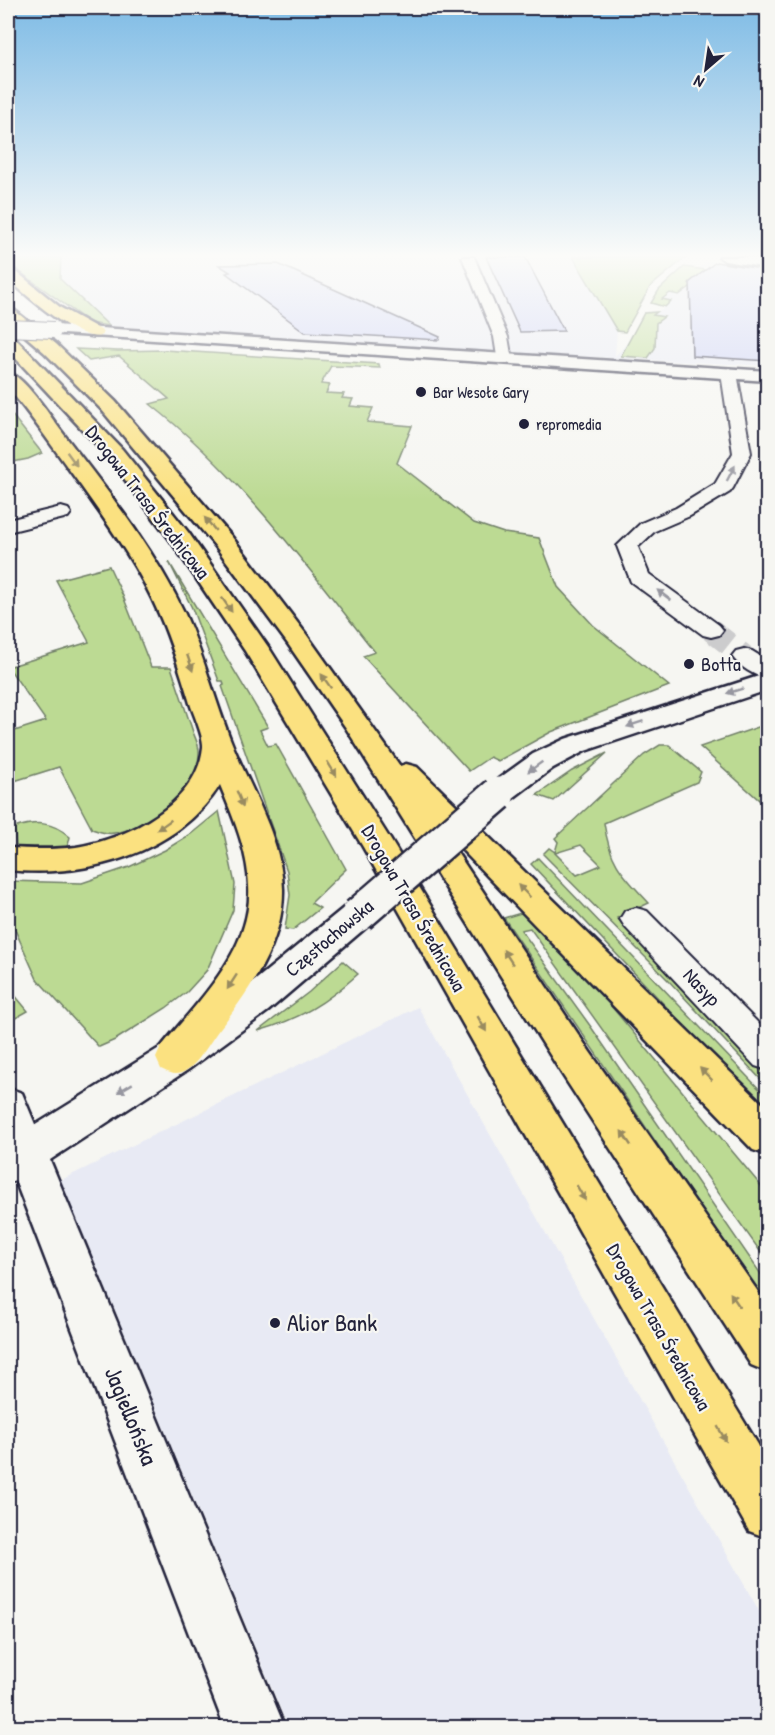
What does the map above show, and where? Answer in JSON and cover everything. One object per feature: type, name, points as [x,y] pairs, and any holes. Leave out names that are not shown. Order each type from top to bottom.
[{"type":"main road","name":"Drogowa Trasa Średnicowa","points":[[23,338],[180,537],[258,651],[379,847],[768,1512]]},
{"type":"main road","name":"Drogowa Trasa Średnicowa","points":[[38,338],[108,405],[152,454],[230,550],[297,639],[360,728],[570,1053],[768,1348]]},
{"type":"main road","points":[[8,377],[38,411],[106,505],[140,555],[163,595],[182,639],[218,745],[247,815],[264,870],[267,902],[248,959],[226,992],[175,1058]]},
{"type":"main road","points":[[360,728],[768,1137]]},
{"type":"main road","points":[[8,859],[31,862],[67,860],[119,848],[144,837],[166,824],[191,803],[210,777],[218,745]]},
{"type":"street","points":[[170,338],[768,376]]},
{"type":"street","points":[[474,358],[488,338]]},
{"type":"street","points":[[501,338],[504,360]]},
{"type":"street","points":[[711,630],[639,577],[627,546],[648,527],[683,512],[723,488],[742,453],[729,373]]},
{"type":"street","points":[[8,526],[62,513]]},
{"type":"street","points":[[744,656],[768,672]]},
{"type":"street","name":"Częstochowska","points":[[17,1158],[175,1058],[255,1001],[498,794],[543,761],[575,745],[768,681]]},
{"type":"street","name":"Nasyp","points":[[636,919],[768,1056]]},
{"type":"street","name":"Jagiellońska","points":[[8,1106],[17,1158],[255,1728]]},
{"type":"shaded area","points":[[292,338],[616,338],[615,356],[632,338],[767,338],[767,366]]},
{"type":"shaded area","points":[[418,1007],[767,1625],[767,1727],[288,1727],[61,1180]]},
{"type":"green space","points":[[631,338],[655,338],[655,348],[648,358],[621,356]]},
{"type":"green space","points":[[76,349],[164,350],[379,364],[380,368],[331,366],[321,384],[330,385],[326,393],[344,394],[342,398],[353,399],[350,406],[373,408],[367,422],[412,426],[397,463],[474,523],[504,533],[539,538],[558,587],[593,625],[669,686],[551,732],[498,761],[490,757],[469,771],[363,656],[375,652],[270,521],[213,460],[150,404],[169,399],[119,356],[89,361]]},
{"type":"green space","points":[[8,410],[42,453],[28,459],[8,463]]},
{"type":"green space","points":[[169,562],[268,727],[260,730],[268,746],[276,744],[346,869],[311,903],[320,908],[293,930],[285,929],[290,895],[287,871],[222,686],[223,681],[219,681],[192,608]]},
{"type":"green space","points":[[109,566],[151,667],[171,667],[199,751],[197,766],[191,780],[170,805],[142,824],[128,830],[108,834],[92,829],[59,767],[8,783],[8,733],[46,721],[8,667],[89,642],[56,580]]},
{"type":"green space","points":[[768,724],[767,807],[700,747]]},
{"type":"green space","points":[[660,745],[669,745],[701,772],[697,782],[604,823],[614,859],[631,884],[649,903],[617,918],[767,1076],[767,1086],[668,980],[543,854],[549,848],[555,852],[558,842],[555,838],[644,755]],"holes":[[[581,845],[601,865],[577,875],[555,853]]]},
{"type":"green space","points":[[607,753],[554,801],[537,795],[572,771]]},
{"type":"green space","points":[[219,811],[235,884],[233,910],[207,970],[187,992],[166,1008],[115,1040],[99,1047],[37,979],[8,914],[8,881],[82,883],[129,867],[165,850],[191,834]]},
{"type":"green space","points":[[8,816],[14,828],[43,824],[57,828],[70,837],[68,845],[63,850],[30,850],[16,847],[15,833]]},
{"type":"green space","points":[[538,858],[767,1097],[767,1113],[531,864]]},
{"type":"green space","points":[[531,910],[767,1193],[767,1261],[530,928],[521,930],[591,1027],[767,1283],[767,1306],[504,918]]},
{"type":"green space","points":[[343,961],[358,974],[312,1009],[258,1031],[309,992]]},
{"type":"green space","points":[[8,987],[28,1011],[12,1020],[8,1013]]},
{"type":"building","points":[[405,338],[440,338],[439,340]]},
{"type":"building","points":[[692,338],[768,338],[768,361],[692,356]]},
{"type":"tunnel","points":[[711,630],[744,656]]},
{"type":"place","name":"Bar Wesołe Gary","points":[[421,392]]},
{"type":"place","name":"repromedia","points":[[524,424]]},
{"type":"place","name":"Botta","points":[[689,664]]},
{"type":"place","name":"Alior Bank","points":[[275,1323]]}]
